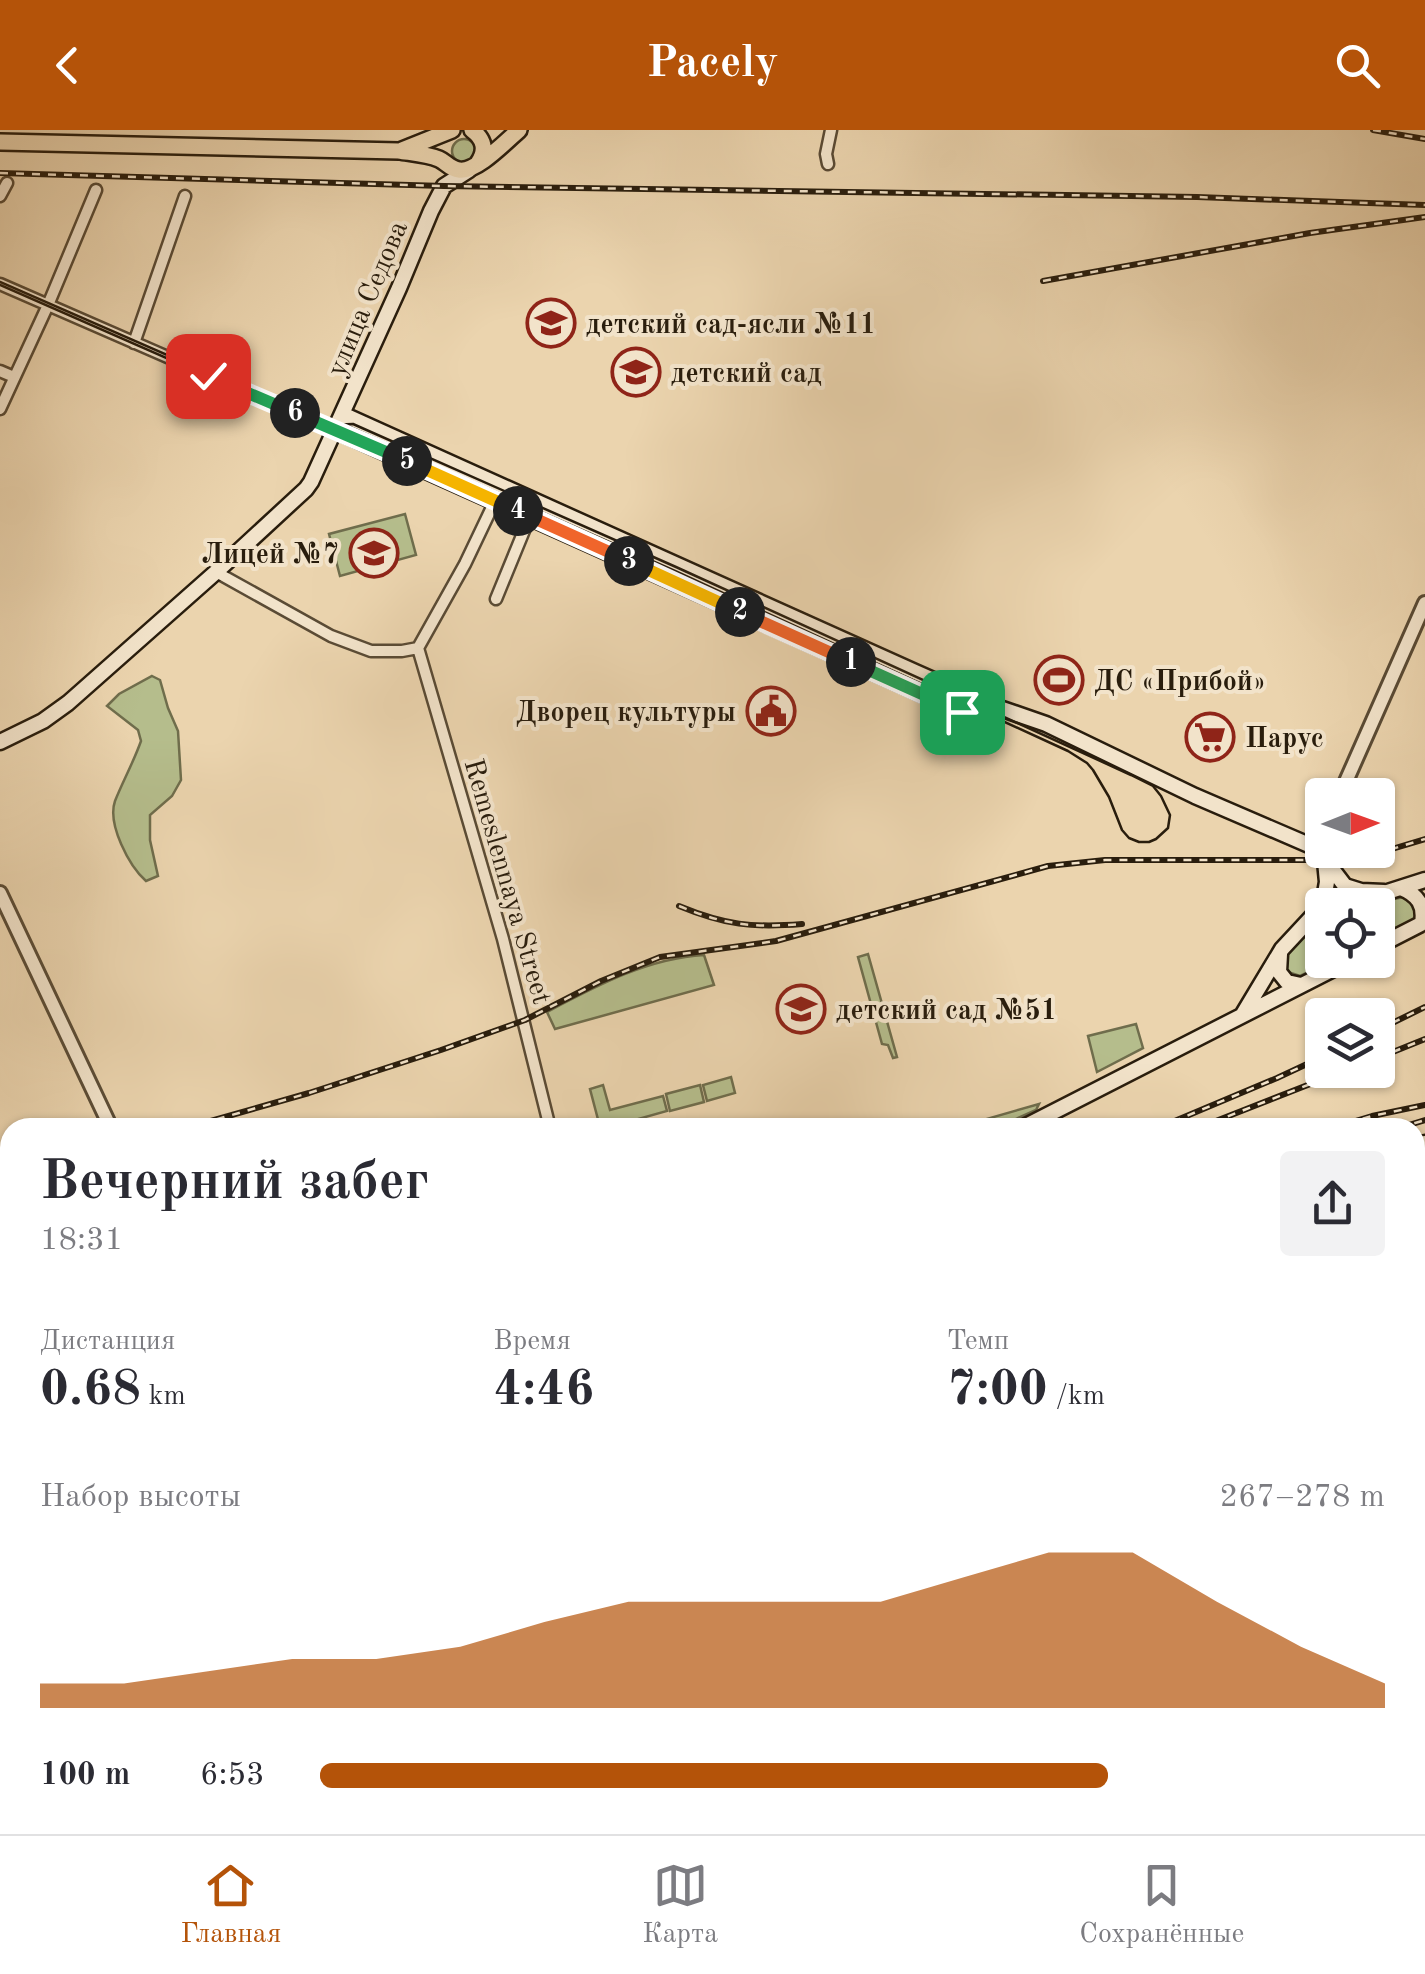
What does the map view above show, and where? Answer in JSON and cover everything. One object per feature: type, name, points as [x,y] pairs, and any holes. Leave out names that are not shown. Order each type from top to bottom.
[{"type":"main road","points":[[398,152],[452,130]]},
{"type":"main road","points":[[443,160],[444,138],[452,130]]},
{"type":"main road","points":[[0,142],[398,152],[443,160],[455,170],[472,168],[480,161],[484,149],[472,130]]},
{"type":"main road","points":[[444,186],[518,130]]},
{"type":"main road","name":"улица Седова","points":[[0,742],[68,703],[306,489],[444,186],[443,160]]},
{"type":"main road","points":[[342,414],[915,672],[1046,724],[1195,796],[1305,841]]},
{"type":"main road","points":[[335,430],[962,712],[1010,710]]},
{"type":"main road","points":[[1334,868],[1345,886],[1351,888]]},
{"type":"main road","points":[[1395,889],[1425,880]]},
{"type":"main road","points":[[1395,937],[1423,923],[1422,903],[1401,888]]},
{"type":"main road","points":[[1243,1014],[1282,949],[1305,925]]},
{"type":"main road","points":[[1300,930],[1305,927]]},
{"type":"main road","points":[[1282,949],[1279,972],[1287,982],[1301,985]]},
{"type":"main road","points":[[1041,1118],[1315,978]]},
{"type":"street","points":[[828,164],[831,130]]},
{"type":"street","points":[[0,196],[7,183]]},
{"type":"street","points":[[0,409],[96,190]]},
{"type":"street","points":[[134,343],[185,196]]},
{"type":"street","points":[[0,284],[335,430]]},
{"type":"street","points":[[0,371],[14,377]]},
{"type":"street","points":[[216,572],[331,636],[370,651],[418,648],[496,501]]},
{"type":"street","points":[[496,599],[530,516]]},
{"type":"street","points":[[1348,778],[1425,603]]},
{"type":"street","name":"Remeslennaya Street","points":[[418,648],[503,938],[548,1118]]},
{"type":"street","points":[[0,893],[106,1118]]},
{"type":"green space","points":[[464,139],[476,151],[464,163],[452,151]]},
{"type":"green space","points":[[405,514],[416,555],[340,576],[329,534]]},
{"type":"green space","points":[[152,676],[160,680],[178,731],[181,780],[172,796],[150,815],[150,840],[158,876],[146,881],[121,844],[113,810],[141,741],[138,730],[107,706],[119,694]]},
{"type":"green space","points":[[1404,897],[1417,906],[1416,921],[1395,931],[1395,899]]},
{"type":"green space","points":[[1303,938],[1305,974],[1300,976],[1285,971],[1285,963],[1291,949]]},
{"type":"green space","points":[[868,954],[897,1057],[893,1058],[888,1045],[882,1044],[858,957]]},
{"type":"green space","points":[[704,955],[714,985],[555,1029],[547,1012],[643,967]]},
{"type":"green space","points":[[1136,1024],[1143,1048],[1097,1072],[1088,1036]]},
{"type":"green space","points":[[731,1077],[735,1093],[707,1101],[703,1085]]},
{"type":"green space","points":[[603,1085],[610,1110],[663,1096],[667,1111],[642,1118],[598,1118],[590,1089]]},
{"type":"green space","points":[[700,1085],[704,1102],[670,1111],[666,1094]]},
{"type":"green space","points":[[1039,1104],[1036,1110],[1018,1118],[990,1118]]},
{"type":"tram line","points":[[0,282],[327,425],[353,424],[1131,775],[1153,786],[1161,796],[1170,815],[1168,828],[1149,842],[1129,838],[1093,770],[1068,751],[351,428],[326,428],[0,285]]},
{"type":"railway","points":[[1373,130],[1425,139]]},
{"type":"railway","points":[[0,173],[444,186],[1197,197],[1425,205]]},
{"type":"railway","points":[[1043,281],[1310,233],[1425,217]]},
{"type":"railway","points":[[221,1118],[309,1093],[525,1020],[601,981],[660,957],[776,941],[1048,866],[1105,860],[1325,860],[1382,852],[1425,839]]},
{"type":"railway","points":[[679,906],[739,924],[802,924]]},
{"type":"railway","points":[[1395,1022],[1425,1007]]},
{"type":"railway","points":[[1395,1051],[1425,1039]]},
{"type":"railway","points":[[1182,1118],[1305,1065]]},
{"type":"railway","points":[[1224,1118],[1305,1086]]},
{"type":"railway","points":[[1365,1118],[1425,1105]]},
{"type":"place","name":"детский сад-ясли №11","points":[[551,323]]},
{"type":"place","name":"детский сад","points":[[636,372]]},
{"type":"place","name":"Лицей №7","points":[[374,553]]},
{"type":"place","name":"ДC «Прибой»","points":[[1059,680]]},
{"type":"place","name":"Дворец культуры","points":[[771,711]]},
{"type":"place","name":"Парус","points":[[1210,737]]},
{"type":"place","name":"детский сад №51","points":[[801,1009]]},
{"type":"route","points":[[208,376],[348,434],[962,712]]}]
